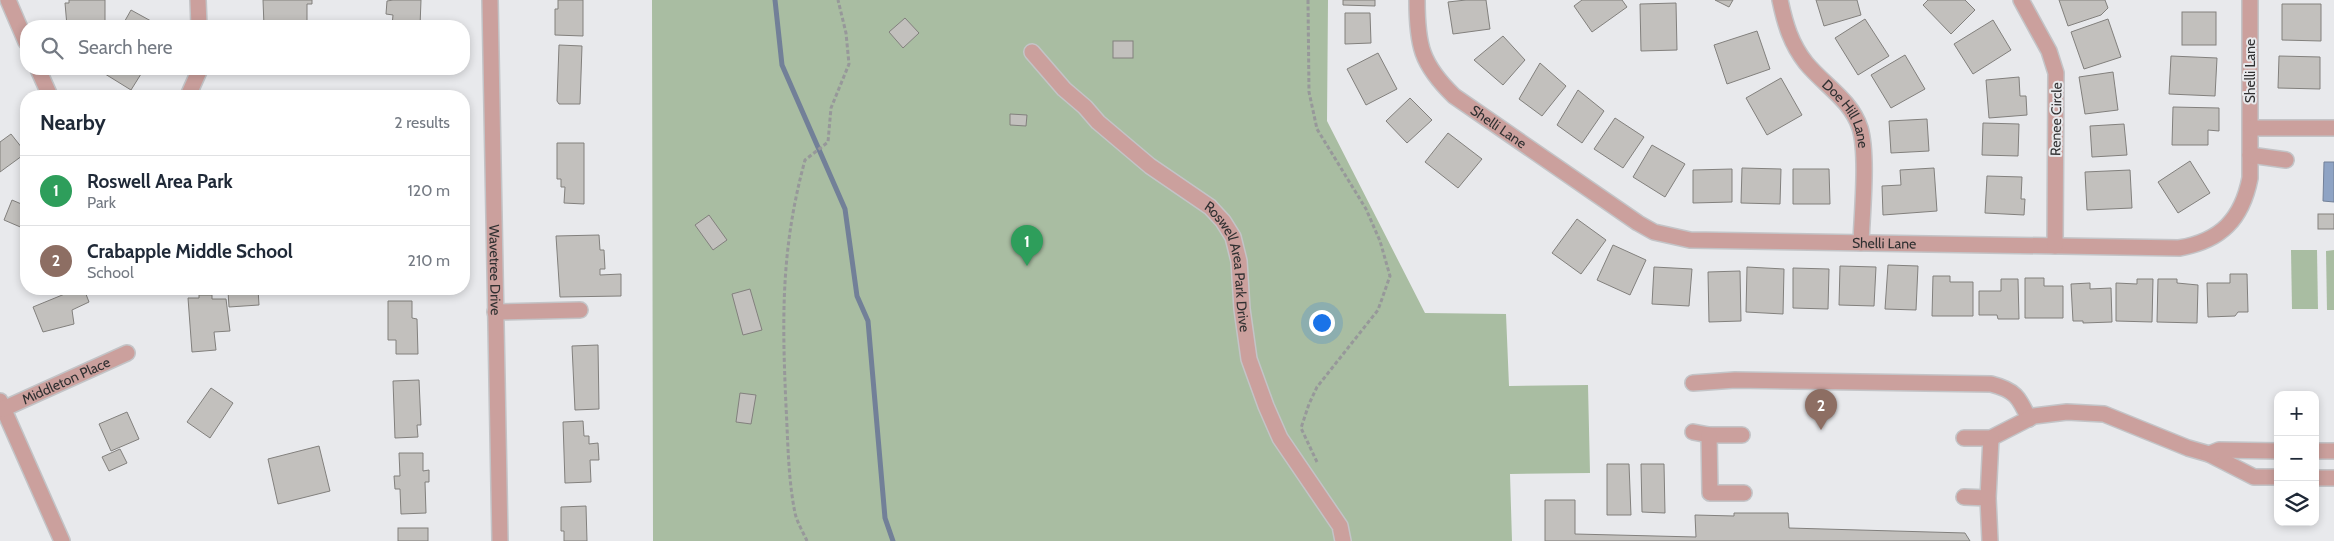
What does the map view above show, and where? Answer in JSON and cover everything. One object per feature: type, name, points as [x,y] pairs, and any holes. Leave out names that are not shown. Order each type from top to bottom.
[{"type":"street","points":[[8,0],[20,28]]},
{"type":"street","points":[[198,0],[199,20]]},
{"type":"street","name":"Wavetree Drive","points":[[490,0],[500,541]]},
{"type":"street","name":"Shelli Lane","points":[[1417,0],[1419,43],[1425,59],[1437,80],[1454,96],[1638,224],[1654,232],[1690,240],[2180,248],[2197,245],[2214,238],[2234,220],[2246,198],[2250,178],[2250,0]]},
{"type":"street","name":"Doe Hill Lane","points":[[1780,0],[1786,26],[1794,46],[1807,64],[1846,103],[1860,127],[1864,150],[1861,243]]},
{"type":"street","name":"Renee Circle","points":[[2021,0],[2049,51],[2056,73],[2055,246]]},
{"type":"street","name":"Roswell Area Park Drive","points":[[1032,52],[1064,89],[1085,107],[1098,122],[1150,166],[1210,207],[1224,221],[1233,237],[1237,253],[1249,359],[1266,406],[1280,438],[1340,526],[1343,541]]},
{"type":"street","points":[[41,75],[47,90]]},
{"type":"street","points":[[191,90],[197,75]]},
{"type":"street","points":[[2251,128],[2334,128]]},
{"type":"street","points":[[2250,155],[2286,160]]},
{"type":"street","points":[[496,312],[580,310]]},
{"type":"street","name":"Middleton Place","points":[[2,405],[127,353]]},
{"type":"street","points":[[1693,383],[1735,380],[1991,384],[2006,388],[2014,393],[2022,402],[2029,419]]},
{"type":"street","points":[[2,405],[62,541]]},
{"type":"street","points":[[1964,438],[1991,438],[2034,416],[2067,412],[2104,414],[2188,448],[2209,454],[2254,477],[2274,477]]},
{"type":"street","points":[[1693,432],[1709,435],[1742,435]]},
{"type":"street","points":[[1709,435],[1710,493],[1744,494]]},
{"type":"street","points":[[1990,541],[1988,498],[1991,438]]},
{"type":"street","points":[[2209,454],[2219,450],[2274,451]]},
{"type":"street","points":[[2319,451],[2334,451]]},
{"type":"street","points":[[2319,478],[2334,478]]},
{"type":"street","points":[[1964,497],[1988,498]]},
{"type":"path","points":[[807,541],[795,515],[789,471],[784,373],[783,298],[787,241],[805,160],[828,142],[831,108],[849,64],[846,33],[838,0]]},
{"type":"path","points":[[1300,428],[1318,387],[1378,310],[1390,276],[1380,241],[1366,209],[1317,128],[1309,92],[1308,0]]},
{"type":"green space","points":[[652,0],[1328,0],[1327,121],[1425,313],[1506,314],[1509,386],[1588,385],[1590,473],[1510,474],[1512,541],[653,541]]},
{"type":"green space","points":[[2291,250],[2317,250],[2318,309],[2292,309]]},
{"type":"green space","points":[[2334,250],[2334,310],[2327,310],[2326,251]]},
{"type":"water","points":[[2324,162],[2334,162],[2334,202],[2323,201]]},
{"type":"building","points":[[69,0],[105,0],[105,20],[66,20],[65,3],[69,3]]},
{"type":"building","points":[[263,0],[312,0],[312,4],[307,4],[307,20],[264,20]]},
{"type":"building","points":[[421,0],[420,20],[393,20],[393,15],[386,14],[387,1]]},
{"type":"building","points":[[558,0],[583,0],[583,36],[555,35],[555,9],[558,9]]},
{"type":"building","points":[[1343,0],[1375,0],[1375,6],[1343,5]]},
{"type":"building","points":[[1486,0],[1490,29],[1453,34],[1448,2]]},
{"type":"building","points":[[1582,0],[1622,0],[1627,7],[1592,32],[1574,6]]},
{"type":"building","points":[[1715,0],[1733,0],[1729,7]]},
{"type":"building","points":[[1816,0],[1857,0],[1861,15],[1824,26]]},
{"type":"building","points":[[1928,0],[1965,0],[1975,10],[1951,34],[1923,5]]},
{"type":"building","points":[[2059,0],[2105,0],[2108,8],[2101,15],[2068,26]]},
{"type":"building","points":[[1676,3],[1677,50],[1641,51],[1640,4]]},
{"type":"building","points":[[2282,4],[2321,4],[2321,41],[2282,40]]},
{"type":"building","points":[[131,10],[149,20],[125,20]]},
{"type":"building","points":[[2182,12],[2216,12],[2216,45],[2182,45]]},
{"type":"building","points":[[1345,13],[1370,13],[1371,43],[1345,44]]},
{"type":"building","points":[[905,18],[919,33],[903,48],[889,32]]},
{"type":"building","points":[[1865,19],[1889,56],[1858,75],[1835,38]]},
{"type":"building","points":[[2108,19],[2121,57],[2084,69],[2071,32]]},
{"type":"building","points":[[1993,20],[2011,50],[1973,74],[1954,44]]},
{"type":"building","points":[[1757,31],[1770,69],[1727,84],[1714,45]]},
{"type":"building","points":[[1503,36],[1525,60],[1503,85],[1474,60]]},
{"type":"building","points":[[1113,41],[1133,41],[1133,58],[1113,58]]},
{"type":"building","points":[[559,45],[582,46],[580,104],[559,104],[557,101]]},
{"type":"building","points":[[1378,53],[1397,89],[1366,105],[1347,69]]},
{"type":"building","points":[[1905,55],[1925,89],[1891,108],[1871,75]]},
{"type":"building","points":[[2171,56],[2217,58],[2215,96],[2169,94]]},
{"type":"building","points":[[2279,56],[2320,57],[2320,89],[2278,88]]},
{"type":"building","points":[[1540,63],[1566,86],[1542,116],[1519,99]]},
{"type":"building","points":[[2113,72],[2118,110],[2085,114],[2079,77]]},
{"type":"building","points":[[107,75],[140,75],[131,90]]},
{"type":"building","points":[[2019,77],[2020,96],[2026,96],[2027,115],[1989,118],[1986,80]]},
{"type":"building","points":[[1781,78],[1802,115],[1767,135],[1746,98]]},
{"type":"building","points":[[1578,90],[1604,111],[1582,143],[1557,125]]},
{"type":"building","points":[[1410,98],[1432,120],[1407,143],[1386,121]]},
{"type":"building","points":[[2173,107],[2219,108],[2219,131],[2208,130],[2208,145],[2172,145]]},
{"type":"building","points":[[1010,114],[1027,115],[1026,126],[1010,125]]},
{"type":"building","points":[[1615,118],[1644,137],[1623,168],[1594,149]]},
{"type":"building","points":[[1927,119],[1929,151],[1891,153],[1889,121]]},
{"type":"building","points":[[1983,123],[2019,124],[2018,156],[1982,155]]},
{"type":"building","points":[[2124,124],[2127,155],[2092,157],[2090,126]]},
{"type":"building","points":[[1448,133],[1482,159],[1458,188],[1425,162]]},
{"type":"building","points":[[11,134],[20,145],[20,157],[0,172],[0,142]]},
{"type":"building","points":[[557,143],[584,143],[584,204],[564,203],[565,187],[561,187],[561,179],[557,179]]},
{"type":"building","points":[[1652,145],[1685,164],[1665,197],[1633,177]]},
{"type":"building","points":[[2190,161],[2210,193],[2178,213],[2158,182]]},
{"type":"building","points":[[1742,168],[1781,169],[1780,204],[1741,203]]},
{"type":"building","points":[[1934,168],[1937,211],[1883,215],[1882,186],[1901,185],[1900,170]]},
{"type":"building","points":[[1732,169],[1732,202],[1693,203],[1693,170]]},
{"type":"building","points":[[1793,169],[1829,169],[1830,204],[1793,204]]},
{"type":"building","points":[[2130,170],[2132,208],[2087,210],[2085,172]]},
{"type":"building","points":[[1987,176],[2022,177],[2021,199],[2025,199],[2024,215],[1985,213]]},
{"type":"building","points":[[12,200],[20,203],[20,227],[4,220]]},
{"type":"building","points":[[2318,214],[2334,214],[2334,229],[2318,229]]},
{"type":"building","points":[[709,215],[727,240],[713,250],[695,225]]},
{"type":"building","points":[[1577,219],[1606,240],[1581,274],[1552,253]]},
{"type":"building","points":[[599,235],[600,250],[604,250],[605,269],[600,269],[600,275],[621,274],[621,296],[560,297],[556,236]]},
{"type":"building","points":[[1613,245],[1646,260],[1630,295],[1597,280]]},
{"type":"building","points":[[1888,265],[1918,266],[1916,310],[1885,309]]},
{"type":"building","points":[[1840,266],[1876,267],[1874,306],[1839,305]]},
{"type":"building","points":[[1654,267],[1692,269],[1689,306],[1652,304]]},
{"type":"building","points":[[1747,267],[1784,269],[1783,314],[1746,312]]},
{"type":"building","points":[[1793,268],[1829,269],[1828,309],[1793,308]]},
{"type":"building","points":[[1740,271],[1741,321],[1709,322],[1708,272]]},
{"type":"building","points":[[2230,274],[2247,274],[2248,312],[2238,312],[2235,316],[2208,317],[2207,283],[2230,283]]},
{"type":"building","points":[[1933,276],[1950,276],[1950,282],[1973,282],[1973,316],[1932,316]]},
{"type":"building","points":[[2025,278],[2044,278],[2044,286],[2063,286],[2063,318],[2025,318]]},
{"type":"building","points":[[2001,279],[2018,279],[2019,319],[1998,319],[1997,315],[1979,315],[1979,291],[2001,291]]},
{"type":"building","points":[[2137,279],[2153,279],[2152,322],[2116,321],[2116,283],[2137,284]]},
{"type":"building","points":[[2158,279],[2177,279],[2177,283],[2198,285],[2197,323],[2157,322]]},
{"type":"building","points":[[2090,283],[2090,289],[2111,288],[2112,322],[2083,323],[2083,321],[2073,321],[2071,284]]},
{"type":"building","points":[[750,289],[762,330],[743,335],[732,294]]},
{"type":"building","points":[[62,295],[86,295],[89,302],[72,310],[74,324],[43,332],[33,307]]},
{"type":"building","points":[[199,295],[212,295],[212,299],[226,299],[230,331],[214,332],[216,350],[192,352],[188,298],[199,298]]},
{"type":"building","points":[[228,295],[258,295],[259,305],[229,307]]},
{"type":"building","points":[[388,301],[412,301],[412,318],[417,319],[418,354],[396,354],[396,340],[388,340]]},
{"type":"building","points":[[598,345],[599,409],[575,410],[572,346]]},
{"type":"building","points":[[419,380],[421,425],[417,425],[418,437],[395,438],[393,381]]},
{"type":"building","points":[[211,388],[233,403],[210,438],[187,422]]},
{"type":"building","points":[[740,393],[756,395],[751,424],[736,422]]},
{"type":"building","points":[[127,412],[139,439],[111,451],[99,424]]},
{"type":"building","points":[[583,421],[584,436],[589,436],[589,444],[598,443],[599,460],[590,460],[591,482],[565,483],[563,422]]},
{"type":"building","points":[[319,446],[330,491],[278,504],[268,459]]},
{"type":"building","points":[[120,449],[127,463],[109,471],[102,457]]},
{"type":"building","points":[[399,453],[423,453],[423,471],[429,470],[429,482],[425,482],[426,513],[401,514],[400,489],[395,489],[394,476],[400,476]]},
{"type":"building","points":[[1607,464],[1629,464],[1631,515],[1607,515]]},
{"type":"building","points":[[1641,464],[1664,464],[1665,513],[1642,512]]},
{"type":"building","points":[[1545,500],[1575,500],[1575,534],[1696,537],[1695,515],[1734,516],[1734,513],[1788,513],[1789,528],[1965,533],[1970,541],[1545,541]]},
{"type":"building","points":[[586,506],[587,541],[564,541],[564,531],[561,531],[561,507]]},
{"type":"building","points":[[398,528],[428,528],[428,541],[398,541]]},
{"type":"waterway","points":[[775,0],[782,65],[845,209],[857,296],[868,321],[885,518],[893,541]]},
{"type":"place","name":"Roswell Area Park","points":[[1027,266]]},
{"type":"place","name":"Crabapple Middle School","points":[[1821,430]]}]
